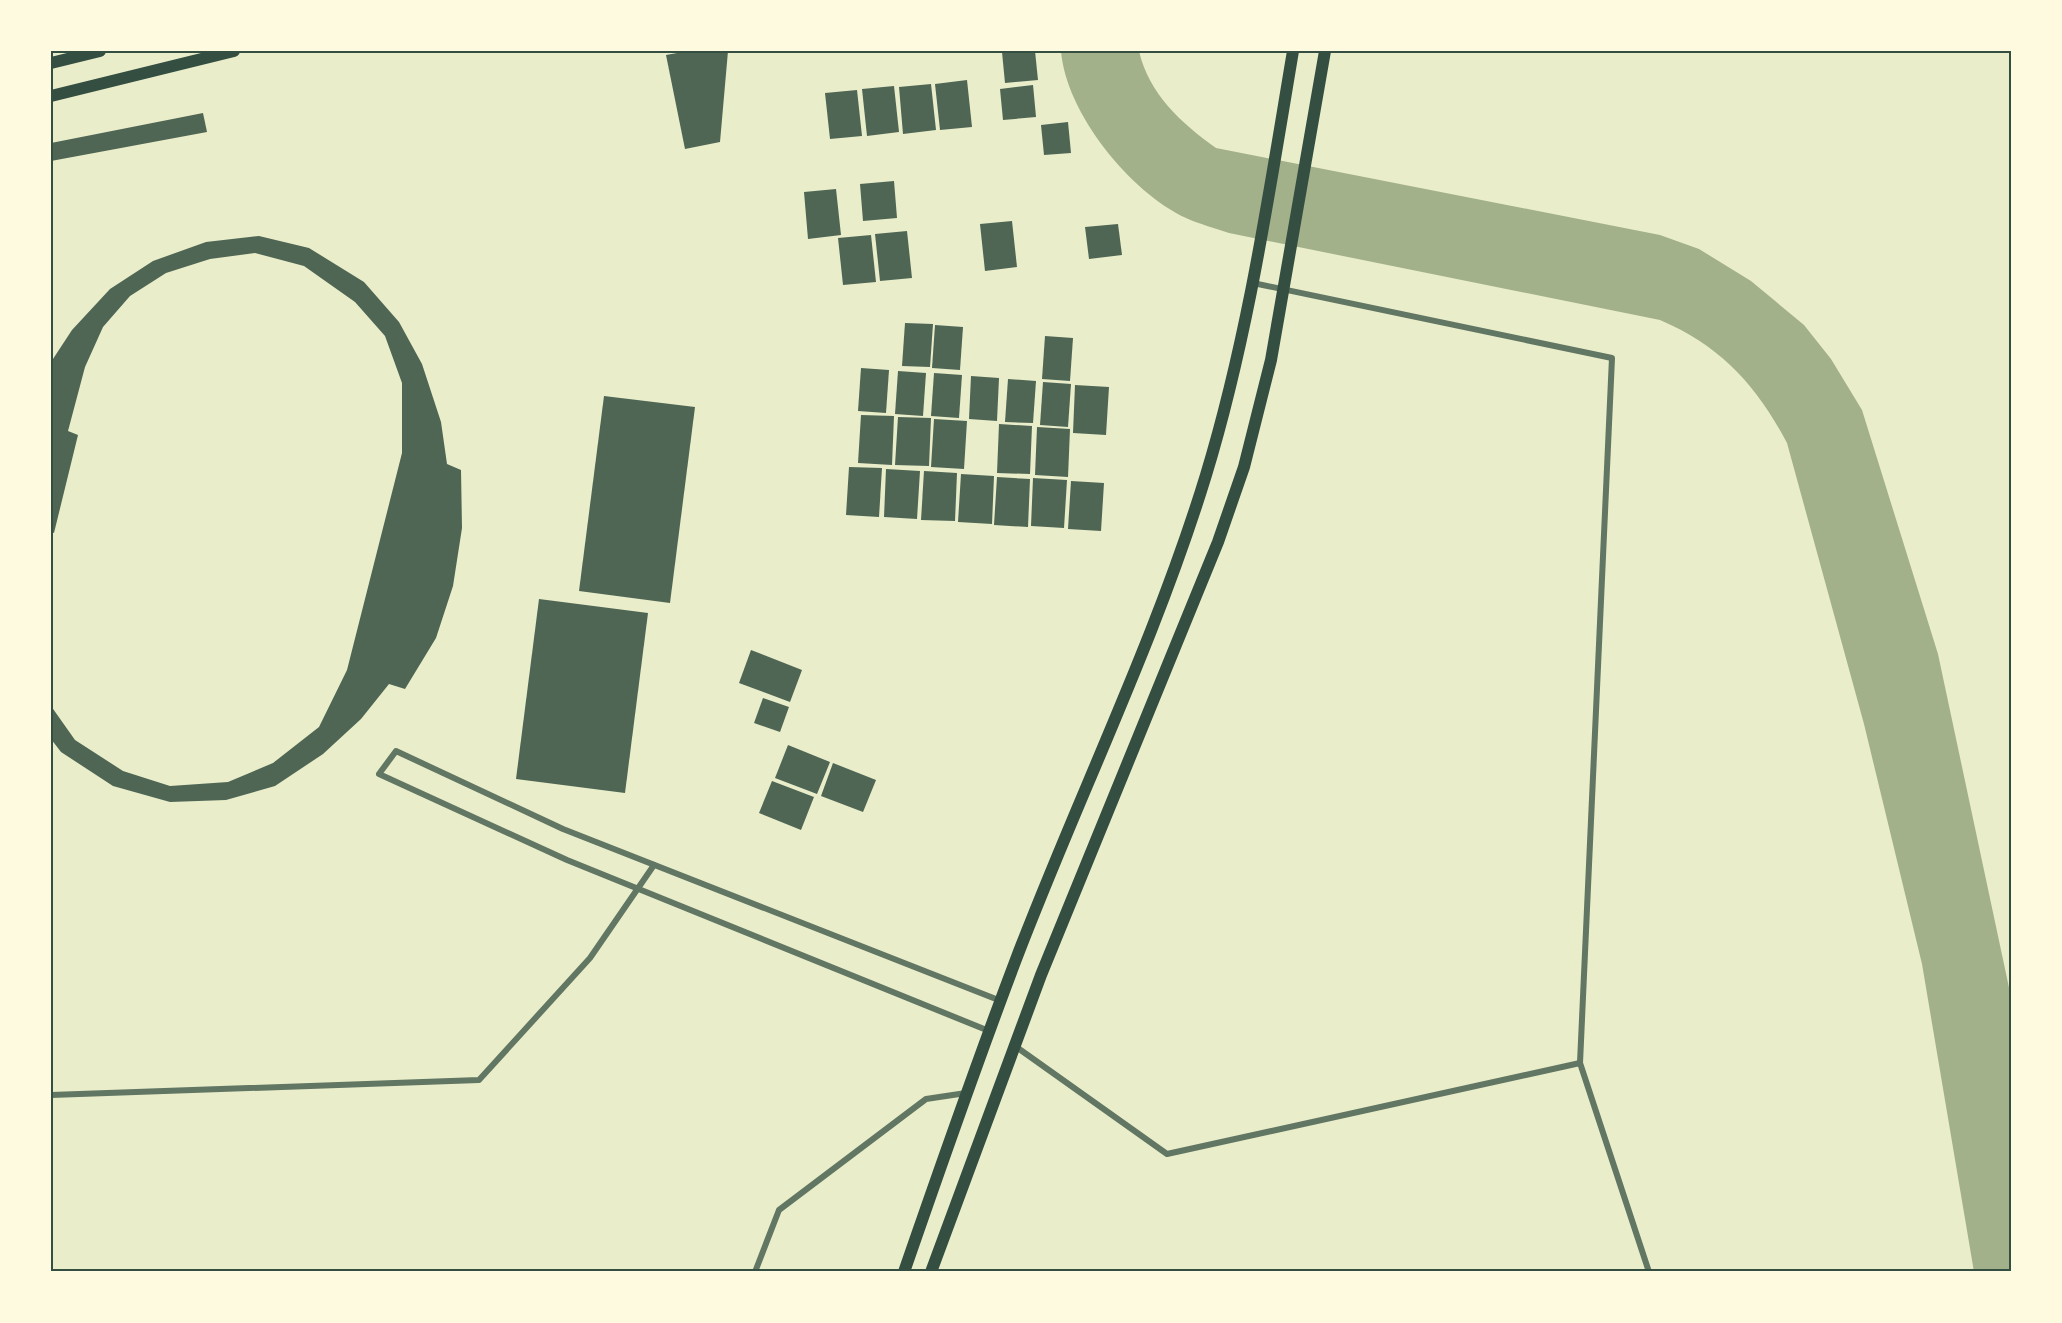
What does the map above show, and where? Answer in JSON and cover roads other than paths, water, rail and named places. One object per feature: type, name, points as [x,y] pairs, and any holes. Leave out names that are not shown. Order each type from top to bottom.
[{"type":"main road","points":[[51,63],[100,51]]},
{"type":"main road","points":[[51,96],[234,51]]},
{"type":"main road","points":[[904,1272],[989,1031],[1188,528],[1222,421],[1258,247],[1293,51]]},
{"type":"main road","points":[[931,1272],[1041,975],[1218,542],[1257,419],[1284,289],[1325,51]]},
{"type":"street","points":[[1251,283],[1612,358],[1580,1063],[1649,1272]]},
{"type":"street","points":[[989,1031],[567,860],[379,774],[396,751],[563,829],[1002,1001]]},
{"type":"street","points":[[51,1095],[479,1080],[590,958],[654,865]]},
{"type":"street","points":[[1015,1046],[1167,1154],[1580,1063]]},
{"type":"street","points":[[755,1272],[779,1210],[926,1099],[966,1093]]}]
